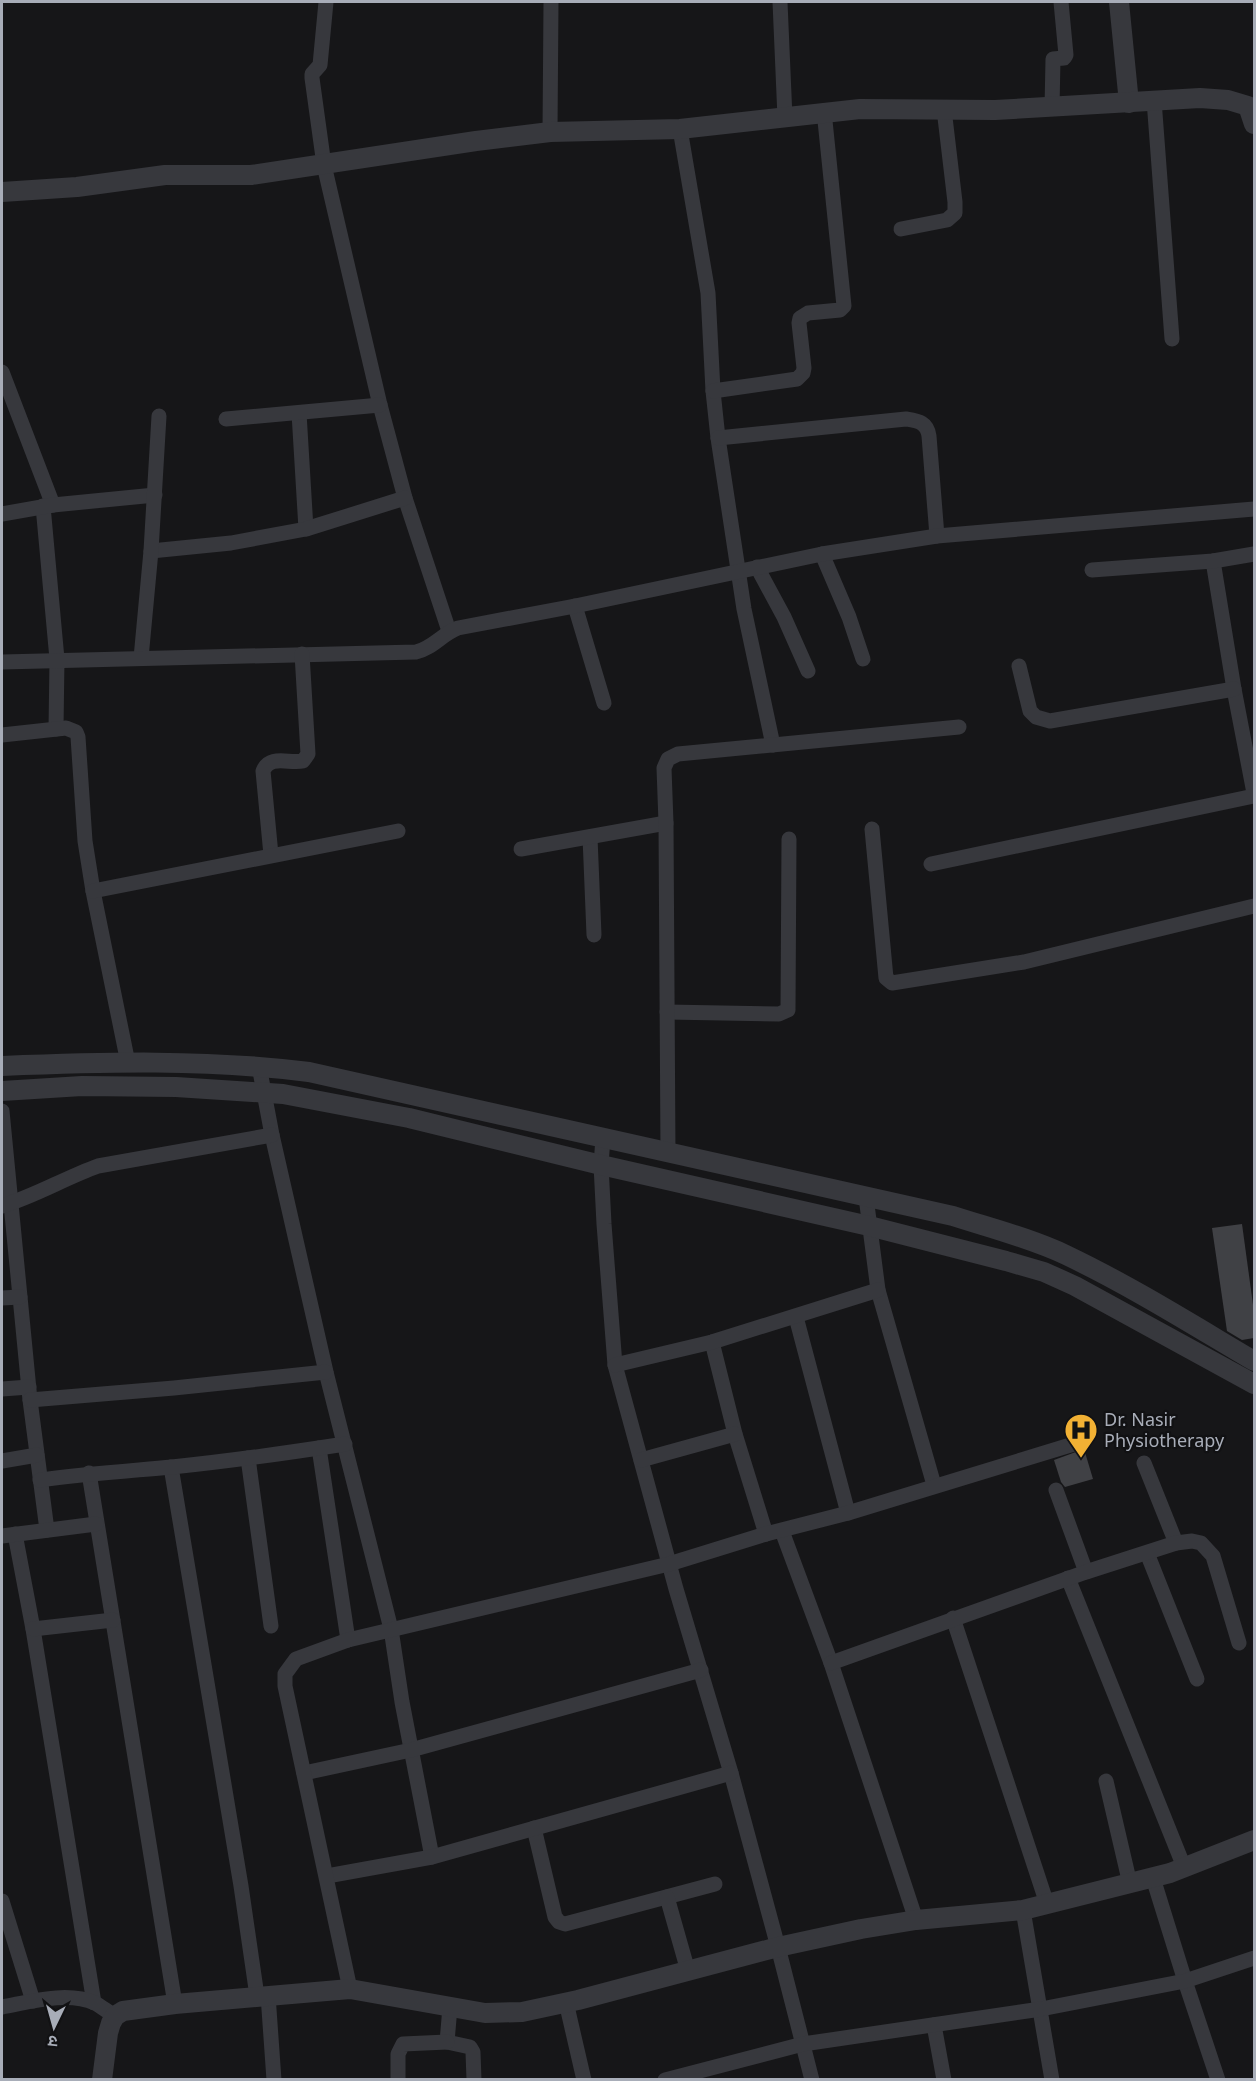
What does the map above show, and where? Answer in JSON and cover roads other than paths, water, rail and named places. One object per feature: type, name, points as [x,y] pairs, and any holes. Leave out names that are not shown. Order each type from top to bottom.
[{"type":"street","points":[[326,2],[320,65],[312,74],[324,165],[380,405],[405,498],[449,631]]},
{"type":"street","points":[[550,132],[551,2]]},
{"type":"street","points":[[780,2],[785,118]]},
{"type":"street","points":[[1052,108],[1053,60],[1064,58],[1066,55],[1061,2]]},
{"type":"street","points":[[1119,2],[1129,103]]},
{"type":"street","points":[[2,192],[77,187],[165,175],[251,175],[550,132],[680,129],[785,118],[824,111],[860,109],[995,111],[1154,100],[1228,100],[1252,113]]},
{"type":"street","points":[[1154,100],[1172,339]]},
{"type":"street","points":[[901,229],[947,220],[955,213],[944,109]]},
{"type":"street","points":[[713,392],[797,379],[803,373],[804,368],[800,318],[808,313],[840,310],[844,306],[824,111]]},
{"type":"street","points":[[680,129],[708,293],[713,392],[738,572],[749,637],[773,745]]},
{"type":"street","points":[[2,375],[48,506],[57,659],[56,729]]},
{"type":"street","points":[[226,419],[380,405]]},
{"type":"street","points":[[299,413],[306,529]]},
{"type":"street","points":[[141,658],[151,551],[159,416]]},
{"type":"street","points":[[718,438],[906,419],[924,424],[929,436],[937,536]]},
{"type":"street","points":[[2,514],[48,506],[155,495]]},
{"type":"street","points":[[151,551],[231,543],[306,529],[405,498]]},
{"type":"street","points":[[2,662],[426,650],[449,631],[822,554],[937,536],[1254,508]]},
{"type":"street","points":[[822,554],[849,617],[863,659]]},
{"type":"street","points":[[1092,570],[1214,561],[1254,554]]},
{"type":"street","points":[[931,864],[1254,795],[1234,689],[1214,561]]},
{"type":"street","points":[[757,567],[784,617],[808,671]]},
{"type":"street","points":[[575,606],[604,703]]},
{"type":"street","points":[[271,855],[263,771],[265,766],[273,761],[303,762],[309,754],[302,654]]},
{"type":"street","points":[[1019,666],[1030,711],[1036,717],[1050,721],[1234,689]]},
{"type":"street","points":[[668,1154],[664,768],[672,756],[959,727]]},
{"type":"street","points":[[2,735],[71,729],[78,737],[85,841],[128,1062]]},
{"type":"street","points":[[521,849],[666,823]]},
{"type":"street","points":[[872,829],[886,978],[892,983],[1024,962],[1254,906]]},
{"type":"street","points":[[93,891],[398,831]]},
{"type":"street","points":[[590,837],[594,935]]},
{"type":"street","points":[[667,1012],[778,1014],[788,1010],[789,839]]},
{"type":"street","points":[[2,1066],[128,1062],[259,1066],[321,1075],[953,1216],[1065,1255],[1254,1361]]},
{"type":"street","points":[[259,1066],[263,1094],[326,1372],[391,1629],[432,1857]]},
{"type":"street","points":[[2,1091],[82,1086],[164,1087],[283,1094],[409,1118],[601,1165],[869,1226],[1044,1272],[1075,1286],[1254,1384]]},
{"type":"street","points":[[2,1111],[7,1204],[47,1530]]},
{"type":"street","points":[[7,1204],[98,1166],[272,1135]]},
{"type":"street","points":[[603,1138],[601,1165],[615,1365],[669,1564],[731,1773],[812,2079]]},
{"type":"street","points":[[866,1197],[878,1290],[934,1485]]},
{"type":"street","points":[[615,1365],[712,1342],[878,1290]]},
{"type":"street","points":[[2,1298],[20,1297]]},
{"type":"street","points":[[796,1317],[848,1513]]},
{"type":"street","points":[[712,1342],[735,1434],[766,1534]]},
{"type":"street","points":[[2,1389],[30,1394],[174,1388],[326,1372]]},
{"type":"street","points":[[641,1460],[735,1434]]},
{"type":"street","points":[[350,1989],[285,1686],[285,1674],[296,1659],[348,1640],[391,1629],[669,1564],[766,1534],[848,1513],[1077,1443]]},
{"type":"street","points":[[40,1480],[89,1473],[248,1458],[345,1444]]},
{"type":"street","points":[[319,1448],[348,1640]]},
{"type":"street","points":[[2,1461],[37,1455]]},
{"type":"street","points":[[248,1458],[271,1626]]},
{"type":"street","points":[[1143,1463],[1176,1543]]},
{"type":"street","points":[[171,1467],[241,1886],[263,1996],[274,2079]]},
{"type":"street","points":[[89,1473],[175,2004]]},
{"type":"street","points":[[1056,1490],[1086,1572]]},
{"type":"street","points":[[94,2003],[33,1629],[8,1535],[96,1524]]},
{"type":"street","points":[[782,1531],[831,1663],[916,1920]]},
{"type":"street","points":[[831,1663],[1068,1578],[1176,1543],[1192,1541],[1200,1543],[1213,1556],[1239,1643]]},
{"type":"street","points":[[1147,1553],[1197,1679]]},
{"type":"street","points":[[1068,1578],[1184,1867]]},
{"type":"street","points":[[953,1618],[1047,1904]]},
{"type":"street","points":[[33,1629],[113,1620]]},
{"type":"street","points":[[304,1773],[411,1750],[701,1670]]},
{"type":"street","points":[[327,1876],[432,1857],[731,1773]]},
{"type":"street","points":[[1106,1781],[1130,1884]]},
{"type":"street","points":[[534,1828],[555,1917],[559,1922],[570,1924],[715,1884]]},
{"type":"street","points":[[102,2079],[108,2033],[115,2016],[123,2011],[175,2004],[350,1989],[485,2013],[522,2012],[778,1947],[861,1929],[916,1920],[1023,1910],[1170,1873],[1254,1840]]},
{"type":"street","points":[[1153,1878],[1218,2079]]},
{"type":"street","points":[[667,1897],[688,1971]]},
{"type":"street","points":[[2,1901],[33,2001]]},
{"type":"street","points":[[1023,1910],[1052,2079]]},
{"type":"street","points":[[665,2079],[687,2077],[803,2044],[1041,2009],[1185,1982],[1254,1958]]},
{"type":"street","points":[[2,2007],[63,1998],[94,2003],[115,2016]]},
{"type":"street","points":[[566,2002],[584,2079]]},
{"type":"street","points":[[447,2042],[450,2007]]},
{"type":"street","points":[[934,2025],[944,2079]]},
{"type":"street","points":[[398,2079],[398,2054],[403,2044],[447,2042],[470,2047],[473,2052],[474,2079]]},
{"type":"place","name":"Dr. Nasir Physiotherapy","points":[[1081,1459]]}]
